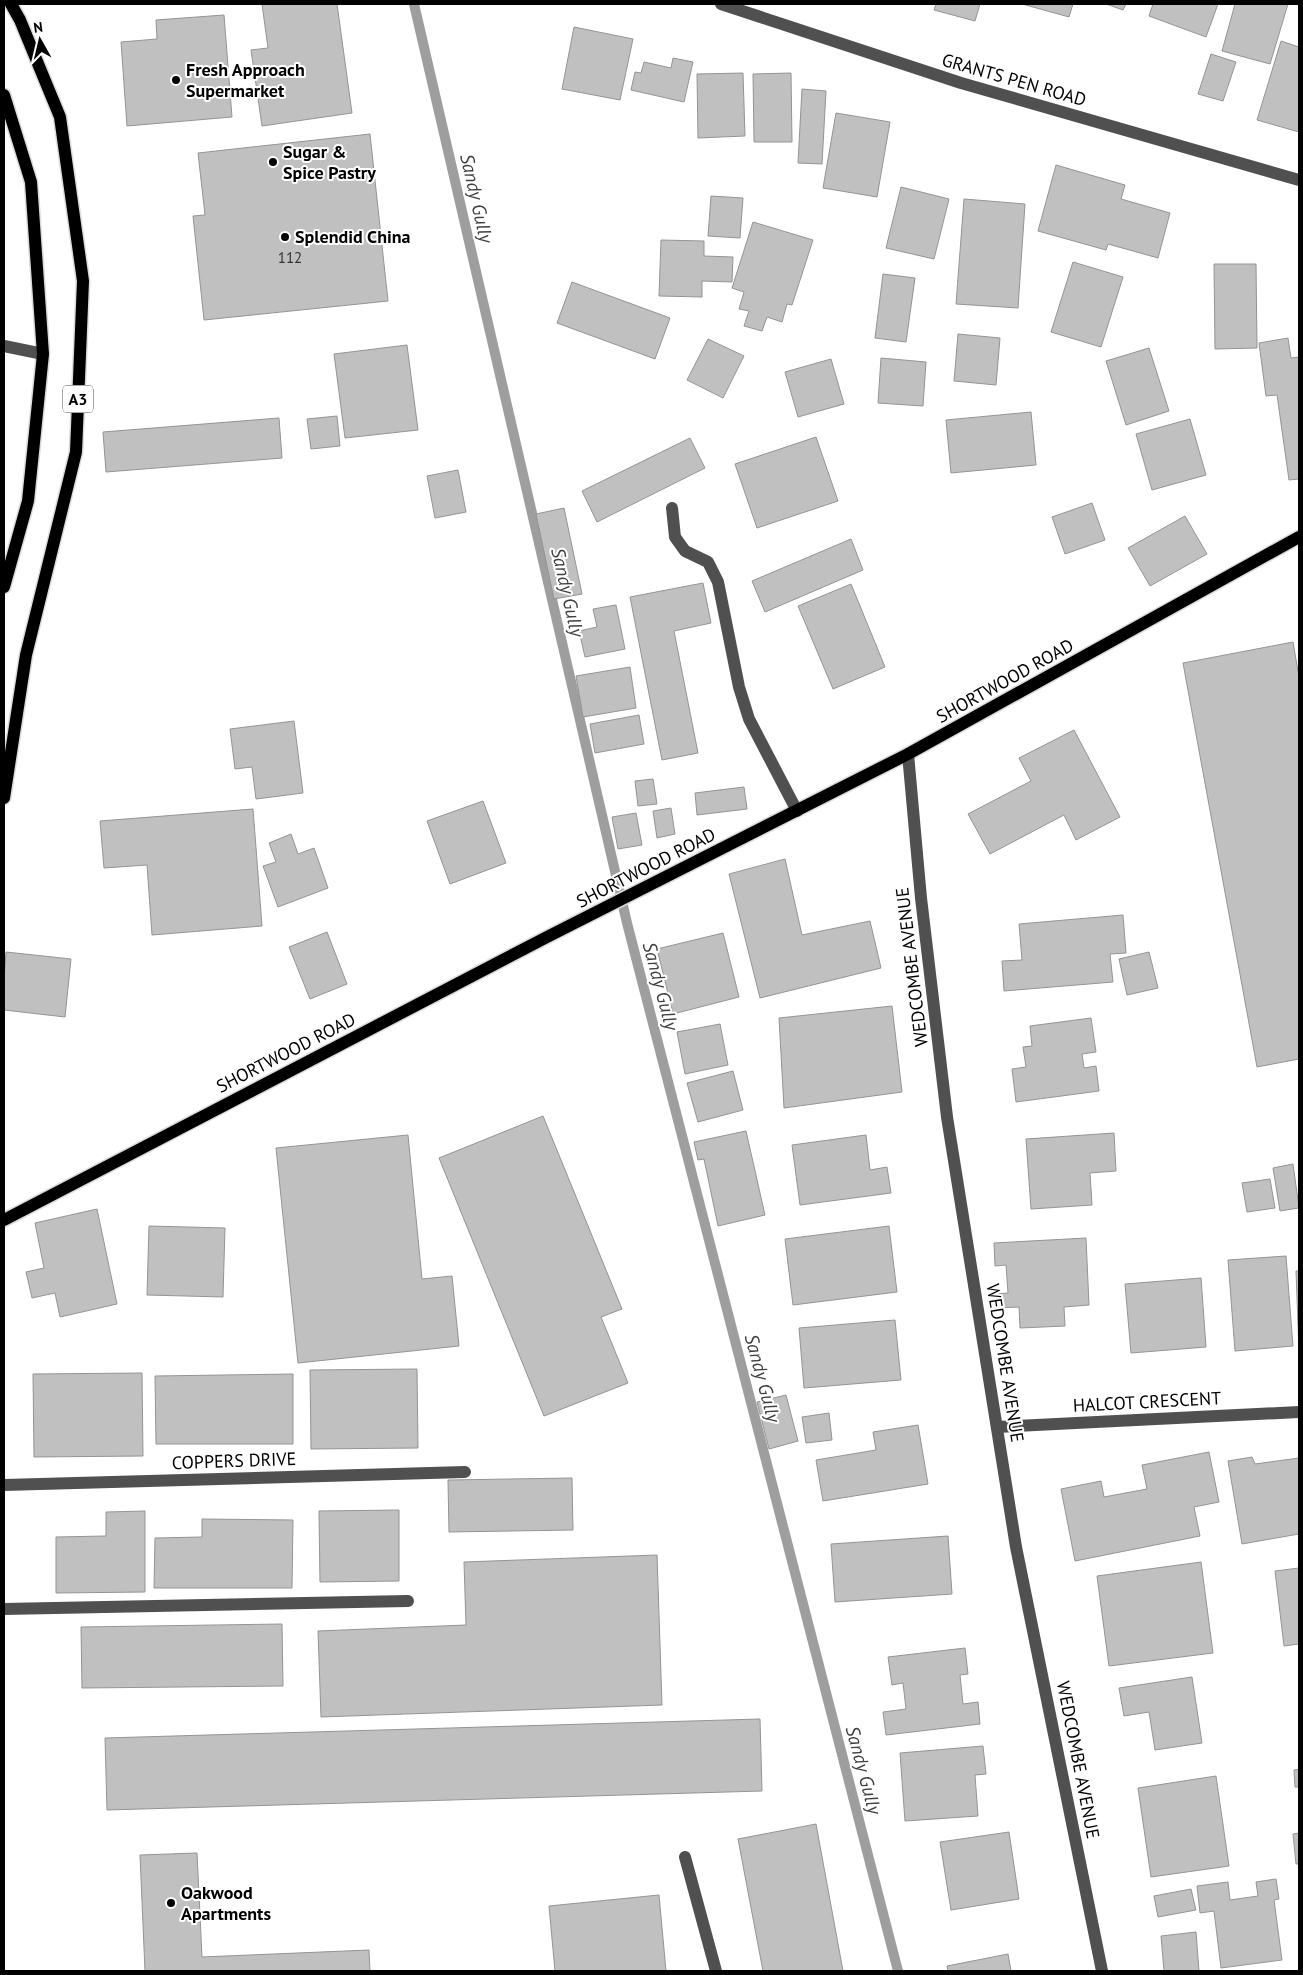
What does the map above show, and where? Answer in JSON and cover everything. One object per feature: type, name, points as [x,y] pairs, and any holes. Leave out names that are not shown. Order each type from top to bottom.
[{"type":"main road","name":"A3","points":[[4,798],[26,655],[76,452],[83,281],[60,117],[20,20],[11,4]]},
{"type":"main road","name":"A3","points":[[4,95],[31,182],[43,354],[28,501],[4,587]]},
{"type":"main road","name":"SHORTWOOD ROAD","points":[[4,1220],[547,937],[908,754],[1299,537]]},
{"type":"street","name":"GRANTS PEN ROAD","points":[[721,4],[961,84],[1299,180]]},
{"type":"street","points":[[4,346],[43,354]]},
{"type":"street","points":[[672,508],[675,537],[685,551],[708,562],[718,582],[739,687],[749,719],[797,811]]},
{"type":"street","name":"WEDCOMBE AVENUE","points":[[908,754],[947,1118],[1016,1547],[1102,1971]]},
{"type":"street","name":"HALCOT CRESCENT","points":[[997,1427],[1299,1412]]},
{"type":"street","name":"COPPERS DRIVE","points":[[4,1485],[465,1472]]},
{"type":"street","points":[[4,1610],[408,1601]]},
{"type":"street","points":[[685,1857],[716,1971]]},
{"type":"building","points":[[262,4],[337,4],[352,113],[262,126],[251,50],[268,48]]},
{"type":"building","points":[[936,4],[980,4],[975,21],[934,10]]},
{"type":"building","points":[[1022,4],[1073,4],[1069,17]]},
{"type":"building","points":[[1106,4],[1126,4],[1123,10]]},
{"type":"building","points":[[1153,4],[1218,4],[1206,37],[1149,16]]},
{"type":"building","points":[[1235,4],[1288,4],[1270,64],[1222,51]]},
{"type":"building","name":"Fresh Approach Supermarket","points":[[224,15],[232,117],[127,126],[121,42],[157,39],[156,20]]},
{"type":"building","points":[[574,27],[633,39],[620,100],[562,89]]},
{"type":"building","points":[[1281,41],[1299,47],[1299,132],[1257,120]]},
{"type":"building","points":[[1211,54],[1236,62],[1223,101],[1198,94]]},
{"type":"building","points":[[673,58],[693,62],[684,102],[631,90],[635,72],[641,73],[644,62],[671,68]]},
{"type":"building","points":[[743,73],[745,136],[698,138],[697,74]]},
{"type":"building","points":[[791,73],[792,142],[754,142],[753,74]]},
{"type":"building","points":[[802,89],[826,91],[822,164],[798,163]]},
{"type":"building","points":[[836,113],[890,122],[877,197],[823,188]]},
{"type":"building","points":[[370,134],[388,301],[204,320],[193,216],[205,215],[198,153]]},
{"type":"building","points":[[1056,165],[1125,185],[1121,199],[1170,213],[1158,258],[1108,244],[1106,250],[1038,231]]},
{"type":"building","points":[[901,187],[949,199],[934,259],[886,248]]},
{"type":"building","points":[[711,196],[743,198],[740,238],[708,236]]},
{"type":"building","points":[[964,199],[1025,204],[1018,308],[956,304]]},
{"type":"building","points":[[753,222],[813,240],[792,305],[787,304],[782,322],[767,317],[762,331],[744,326],[749,311],[739,309],[744,292],[732,288]]},
{"type":"building","points":[[661,240],[704,241],[704,256],[733,257],[732,282],[702,281],[702,297],[659,296]]},
{"type":"building","points":[[1073,262],[1123,277],[1101,347],[1051,332]]},
{"type":"building","points":[[1214,264],[1256,264],[1257,348],[1215,349]]},
{"type":"building","points":[[883,274],[915,278],[906,342],[875,338]]},
{"type":"building","points":[[572,282],[670,318],[655,359],[557,323]]},
{"type":"building","points":[[958,334],[1000,338],[996,385],[954,381]]},
{"type":"building","points":[[1288,338],[1291,358],[1299,357],[1299,479],[1289,480],[1277,395],[1266,396],[1259,343]]},
{"type":"building","points":[[708,339],[744,356],[723,398],[687,380]]},
{"type":"building","points":[[407,345],[418,430],[345,438],[334,354]]},
{"type":"building","points":[[1149,348],[1169,411],[1126,425],[1106,361]]},
{"type":"building","points":[[881,358],[926,362],[923,406],[878,403]]},
{"type":"building","points":[[831,359],[844,404],[798,417],[785,372]]},
{"type":"building","points":[[1031,412],[1036,465],[951,473],[946,420]]},
{"type":"building","points":[[337,416],[340,446],[311,449],[307,419]]},
{"type":"building","points":[[279,418],[282,458],[106,472],[103,432]]},
{"type":"building","points":[[1190,419],[1206,475],[1152,490],[1136,434]]},
{"type":"building","points":[[816,437],[838,501],[757,528],[735,464]]},
{"type":"building","points":[[690,438],[705,468],[597,522],[582,491]]},
{"type":"building","points":[[458,470],[466,512],[435,518],[427,476]]},
{"type":"building","points":[[1092,503],[1105,540],[1065,554],[1052,517]]},
{"type":"building","points":[[564,508],[582,594],[554,599],[536,514]]},
{"type":"building","points":[[1185,516],[1207,554],[1150,586],[1128,548]]},
{"type":"building","points":[[851,539],[863,570],[765,612],[752,581]]},
{"type":"building","points":[[703,583],[711,623],[674,631],[698,753],[662,760],[630,597]]},
{"type":"building","points":[[851,584],[885,667],[833,689],[798,606]]},
{"type":"building","points":[[616,605],[625,649],[585,657],[579,631],[597,627],[593,609]]},
{"type":"building","points":[[1293,642],[1299,677],[1299,1059],[1257,1067],[1183,663]]},
{"type":"building","points":[[630,667],[636,708],[583,717],[576,676]]},
{"type":"building","points":[[639,715],[644,744],[595,753],[590,724]]},
{"type":"building","points":[[294,721],[303,793],[256,799],[252,767],[235,769],[230,729]]},
{"type":"building","points":[[1074,730],[1120,817],[1076,840],[1064,815],[990,854],[968,814],[1031,781],[1019,758]]},
{"type":"building","points":[[653,779],[657,804],[638,806],[635,781]]},
{"type":"building","points":[[744,787],[747,809],[697,815],[695,793]]},
{"type":"building","points":[[483,801],[506,863],[450,884],[427,821]]},
{"type":"building","points":[[671,808],[675,834],[657,838],[653,811]]},
{"type":"building","points":[[253,809],[262,926],[152,935],[147,865],[104,868],[100,821]]},
{"type":"building","points":[[636,813],[642,845],[618,849],[612,817]]},
{"type":"building","points":[[291,834],[298,854],[314,848],[328,888],[278,907],[263,866],[276,862],[269,843]]},
{"type":"building","points":[[785,859],[802,935],[870,921],[881,968],[760,998],[729,874]]},
{"type":"building","points":[[1123,915],[1126,953],[1110,954],[1113,982],[1004,991],[1002,961],[1022,960],[1019,924]]},
{"type":"building","points":[[327,932],[347,984],[310,999],[289,947]]},
{"type":"building","points":[[723,933],[739,997],[673,1014],[657,949]]},
{"type":"building","points":[[6,952],[71,959],[65,1017],[4,1010]]},
{"type":"building","points":[[1149,952],[1158,988],[1127,995],[1119,959]]},
{"type":"building","points":[[892,1006],[902,1092],[784,1108],[779,1018]]},
{"type":"building","points":[[1091,1018],[1096,1052],[1082,1054],[1084,1068],[1096,1066],[1099,1091],[1016,1102],[1012,1069],[1026,1067],[1023,1047],[1032,1046],[1030,1026]]},
{"type":"building","points":[[720,1024],[728,1065],[685,1074],[677,1032]]},
{"type":"building","points":[[733,1071],[743,1110],[698,1122],[687,1083]]},
{"type":"building","points":[[543,1116],[622,1309],[601,1317],[628,1383],[544,1416],[439,1158]]},
{"type":"building","points":[[746,1131],[765,1215],[718,1226],[704,1159],[698,1160],[694,1142]]},
{"type":"building","points":[[1114,1133],[1116,1171],[1090,1173],[1092,1205],[1031,1209],[1026,1139]]},
{"type":"building","points":[[408,1135],[422,1279],[452,1276],[459,1346],[298,1363],[276,1148]]},
{"type":"building","points":[[866,1135],[870,1170],[887,1167],[891,1193],[800,1205],[792,1145]]},
{"type":"building","points":[[1293,1164],[1299,1208],[1280,1211],[1273,1168]]},
{"type":"building","points":[[1270,1179],[1275,1208],[1247,1212],[1242,1183]]},
{"type":"building","points":[[97,1209],[117,1304],[60,1317],[55,1293],[32,1298],[26,1272],[44,1268],[35,1223]]},
{"type":"building","points":[[149,1226],[225,1228],[223,1297],[147,1295]]},
{"type":"building","points":[[889,1226],[897,1292],[793,1305],[785,1239]]},
{"type":"building","points":[[1086,1238],[1089,1305],[1064,1307],[1065,1326],[1020,1328],[1019,1307],[995,1308],[994,1294],[1008,1293],[1006,1265],[995,1266],[994,1243]]},
{"type":"building","points":[[1286,1256],[1293,1346],[1235,1351],[1228,1260]]},
{"type":"building","points":[[1296,1271],[1299,1271],[1299,1352]]},
{"type":"building","points":[[1201,1278],[1206,1347],[1131,1353],[1125,1284]]},
{"type":"building","points":[[895,1320],[901,1380],[804,1388],[799,1328]]},
{"type":"building","points":[[417,1369],[418,1448],[311,1449],[310,1370]]},
{"type":"building","points":[[142,1373],[143,1456],[34,1457],[33,1374]]},
{"type":"building","points":[[293,1374],[293,1444],[156,1444],[155,1376]]},
{"type":"building","points":[[786,1395],[798,1441],[769,1449],[757,1402]]},
{"type":"building","points":[[829,1413],[832,1440],[806,1443],[802,1417]]},
{"type":"building","points":[[918,1425],[928,1484],[823,1501],[816,1460],[876,1450],[873,1432]]},
{"type":"building","points":[[1209,1452],[1219,1502],[1194,1507],[1200,1536],[1075,1561],[1061,1489],[1101,1481],[1104,1497],[1147,1489],[1142,1465]]},
{"type":"building","points":[[1252,1457],[1255,1464],[1299,1458],[1299,1534],[1242,1544],[1228,1461]]},
{"type":"building","points":[[572,1478],[573,1530],[449,1532],[448,1480]]},
{"type":"building","points":[[399,1510],[399,1581],[320,1582],[319,1511]]},
{"type":"building","points":[[145,1511],[145,1592],[56,1593],[56,1537],[106,1536],[106,1512]]},
{"type":"building","points":[[202,1519],[293,1520],[292,1588],[154,1588],[155,1538],[202,1537]]},
{"type":"building","points":[[948,1536],[952,1594],[835,1602],[831,1544]]},
{"type":"building","points":[[657,1555],[662,1705],[321,1717],[318,1631],[466,1625],[464,1562]]},
{"type":"building","points":[[1201,1562],[1213,1653],[1109,1666],[1097,1576]]},
{"type":"building","points":[[1299,1568],[1299,1644],[1284,1646],[1275,1571]]},
{"type":"building","points":[[282,1624],[283,1686],[82,1688],[81,1627]]},
{"type":"building","points":[[965,1648],[968,1674],[960,1675],[963,1704],[978,1702],[980,1724],[886,1735],[883,1712],[906,1709],[903,1683],[892,1685],[888,1657]]},
{"type":"building","points":[[1192,1677],[1202,1743],[1155,1750],[1149,1712],[1124,1716],[1119,1688]]},
{"type":"building","points":[[760,1719],[762,1791],[107,1810],[105,1738]]},
{"type":"building","points":[[983,1746],[986,1774],[975,1775],[978,1816],[905,1821],[900,1753]]},
{"type":"building","points":[[1299,1769],[1299,1787],[1295,1787],[1294,1770]]},
{"type":"building","points":[[1216,1776],[1229,1866],[1151,1877],[1138,1788]]},
{"type":"building","points":[[816,1824],[843,1971],[763,1971],[738,1839]]},
{"type":"building","points":[[1009,1832],[1019,1899],[951,1910],[940,1842]]},
{"type":"building","points":[[1299,1833],[1299,1864],[1296,1864],[1293,1834]]},
{"type":"building","name":"Oakwood Apartments","points":[[197,1853],[202,1957],[369,1950],[370,1971],[145,1971],[140,1855]]},
{"type":"building","points":[[1276,1879],[1279,1899],[1274,1900],[1282,1960],[1221,1968],[1214,1911],[1200,1913],[1197,1886],[1228,1882],[1230,1900],[1258,1896],[1256,1882]]},
{"type":"building","points":[[1191,1889],[1196,1910],[1158,1917],[1154,1896]]},
{"type":"building","points":[[659,1895],[666,1971],[555,1971],[549,1906]]},
{"type":"building","points":[[1196,1932],[1199,1971],[1164,1971],[1161,1936]]},
{"type":"building","points":[[1008,1954],[1011,1971],[948,1971],[947,1966]]},
{"type":"waterway","name":"Sandy Gully","points":[[414,4],[627,923],[898,1971]]},
{"type":"place","name":"Fresh Approach Supermarket","points":[[176,80]]},
{"type":"place","name":"Sugar & Spice Pastry","points":[[273,162]]},
{"type":"place","name":"Splendid China","points":[[285,237]]},
{"type":"place","name":"Oakwood Apartments","points":[[171,1903]]}]
